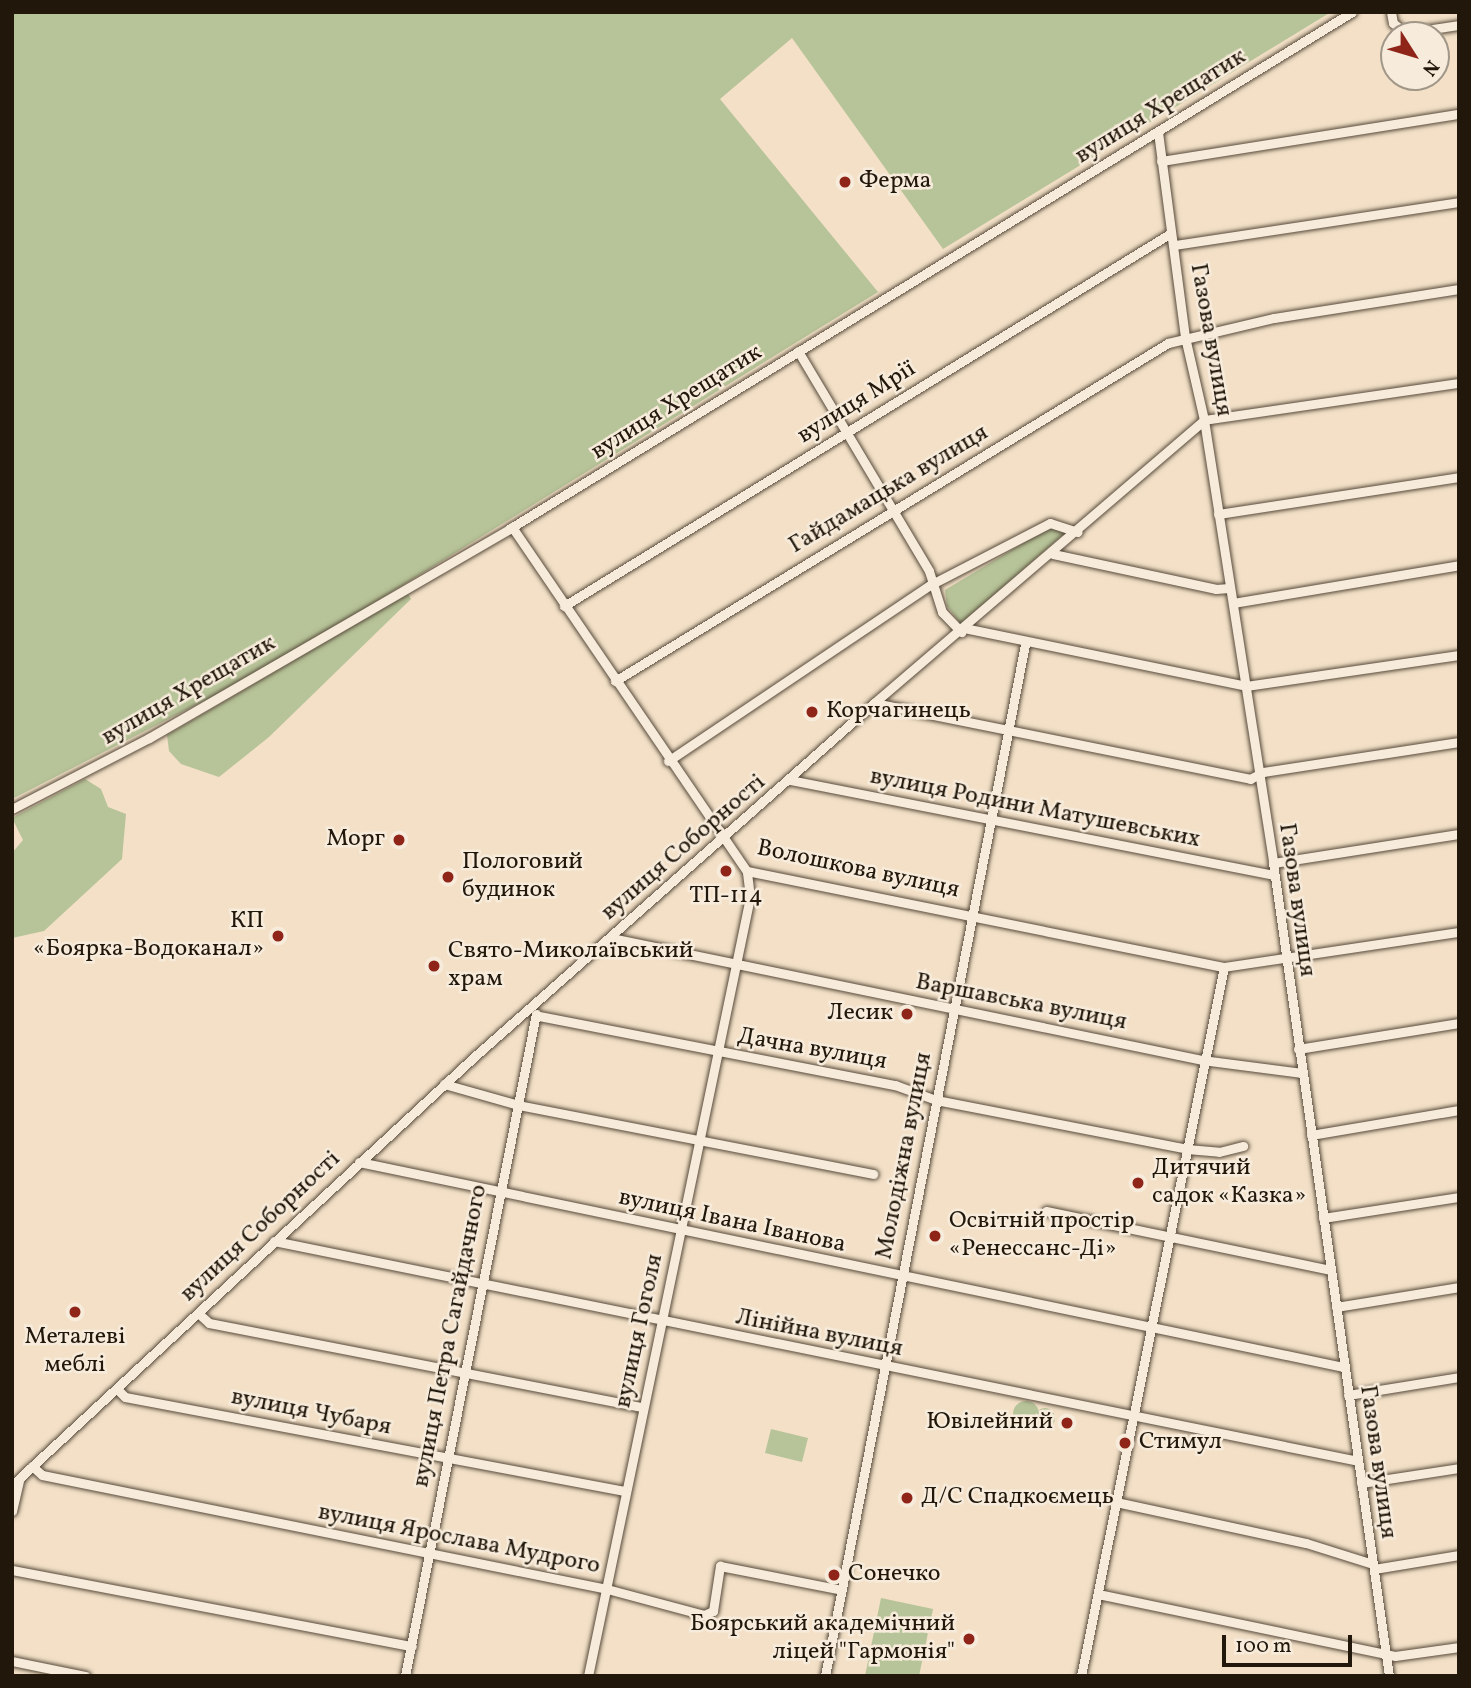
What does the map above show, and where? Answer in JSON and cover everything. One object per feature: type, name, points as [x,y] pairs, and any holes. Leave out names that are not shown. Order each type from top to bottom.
[{"type":"street","name":"вулиця Хрещатик","points":[[12,808],[149,737],[512,527],[1352,12]]},
{"type":"street","points":[[1391,12],[1393,23],[1406,33],[1459,25]]},
{"type":"street","points":[[1161,161],[1459,114]]},
{"type":"street","name":"Газова вулиця","points":[[1158,132],[1185,337],[1204,420],[1246,686],[1256,777],[1273,863],[1389,1676]]},
{"type":"street","points":[[1175,245],[1459,202]]},
{"type":"street","name":"вулиця Мрії","points":[[564,606],[1171,233]]},
{"type":"street","name":"Гайдамацька вулиця","points":[[615,681],[892,509],[1168,343],[1185,337],[1459,289]]},
{"type":"street","points":[[798,351],[935,584],[942,612],[962,630],[1246,686],[1459,655]]},
{"type":"street","points":[[1204,420],[1459,383]]},
{"type":"street","name":"вулиця Соборності","points":[[16,1482],[359,1162],[530,1007],[874,703],[1078,532],[1204,420]]},
{"type":"street","points":[[1218,514],[1459,477]]},
{"type":"street","points":[[668,761],[935,584],[1050,523],[1078,532]]},
{"type":"street","name":"Волошкова вулиця","points":[[512,527],[668,761],[747,871],[971,913],[1224,967],[1459,932]]},
{"type":"street","points":[[1052,554],[1216,589],[1229,588]]},
{"type":"street","points":[[1233,603],[1459,565]]},
{"type":"street","name":"Молодіжна вулиця","points":[[825,1676],[882,1367],[902,1278],[1025,644]]},
{"type":"street","points":[[874,703],[1250,779],[1459,742]]},
{"type":"street","name":"вулиця Родини Матушевських","points":[[790,780],[1273,875]]},
{"type":"street","points":[[1273,863],[1459,834]]},
{"type":"street","name":"вулиця Гоголя","points":[[588,1676],[718,1053],[734,963],[750,897],[747,871]]},
{"type":"street","name":"Варшавська вулиця","points":[[611,938],[953,1011],[1202,1060],[1302,1073]]},
{"type":"street","points":[[1081,1676],[1170,1237],[1202,1060],[1224,967]]},
{"type":"street","points":[[530,1007],[539,1016]]},
{"type":"street","name":"Дачна вулиця","points":[[539,1016],[718,1053],[895,1085],[936,1100],[1187,1149],[1219,1152],[1243,1146]]},
{"type":"street","name":"вулиця Петра Сагайдачного","points":[[405,1676],[430,1554],[461,1374],[498,1194],[539,1016]]},
{"type":"street","points":[[1298,1049],[1459,1023]]},
{"type":"street","points":[[444,1084],[518,1105],[873,1174]]},
{"type":"street","points":[[1311,1135],[1459,1110]]},
{"type":"street","name":"вулиця Івана Іванова","points":[[359,1162],[498,1194],[1344,1367]]},
{"type":"street","points":[[1323,1217],[1459,1197]]},
{"type":"street","points":[[1046,1211],[1330,1270]]},
{"type":"street","name":"Лінійна вулиця","points":[[274,1241],[882,1367],[1134,1413],[1358,1461]]},
{"type":"street","points":[[1336,1307],[1459,1287]]},
{"type":"street","points":[[198,1313],[209,1323],[642,1407]]},
{"type":"street","points":[[1348,1395],[1459,1377]]},
{"type":"street","name":"вулиця Чубаря","points":[[117,1389],[125,1396],[625,1491]]},
{"type":"street","name":"вулиця Ярослава Мудрого","points":[[32,1466],[42,1475],[607,1589],[704,1615],[713,1611],[720,1566],[842,1590]]},
{"type":"street","points":[[1361,1483],[1459,1468]]},
{"type":"street","points":[[12,1511],[16,1482]]},
{"type":"street","points":[[1116,1502],[1306,1543],[1373,1566],[1459,1555]]},
{"type":"street","points":[[12,1570],[412,1646]]},
{"type":"street","points":[[1098,1594],[1386,1654],[1459,1647]]},
{"type":"street","points":[[12,1661],[85,1676]]},
{"type":"green space","points":[[12,12],[1331,12],[943,249],[792,38],[720,99],[878,292],[272,666],[12,799]]},
{"type":"green space","points":[[1050,527],[1066,532],[961,624],[947,606],[945,590]]},
{"type":"green space","points":[[408,594],[411,599],[269,737],[219,777],[181,764],[169,751],[167,735]]},
{"type":"green space","points":[[85,779],[101,789],[108,807],[126,814],[122,859],[44,931],[12,938],[12,853],[23,840],[12,818]]},
{"type":"green space","points":[[1026,1401],[1035,1405],[1039,1414],[1035,1423],[1026,1427],[1017,1423],[1013,1414],[1017,1405]]},
{"type":"green space","points":[[1045,1408],[1052,1411],[1055,1418],[1052,1425],[1045,1428],[1038,1425],[1035,1418],[1038,1411]]},
{"type":"green space","points":[[771,1429],[808,1438],[802,1462],[765,1453]]},
{"type":"green space","points":[[881,1598],[933,1609],[919,1676],[865,1676]]},
{"type":"place","name":"Ферма","points":[[845,182]]},
{"type":"place","name":"Корчагинець","points":[[812,712]]},
{"type":"place","name":"Морг","points":[[399,840]]},
{"type":"place","name":"ТП-114","points":[[726,871]]},
{"type":"place","name":"Пологовий будинок","points":[[448,877]]},
{"type":"place","name":"КП «Боярка-Водоканал»","points":[[278,936]]},
{"type":"place","name":"Свято-Миколаївський храм","points":[[434,966]]},
{"type":"place","name":"Лесик","points":[[907,1014]]},
{"type":"place","name":"Дитячий садок «Казка»","points":[[1138,1183]]},
{"type":"place","name":"Освітній простір «Ренессанс-Ді»","points":[[935,1236]]},
{"type":"place","name":"Металеві меблі","points":[[75,1312]]},
{"type":"place","name":"Ювілейний","points":[[1067,1423]]},
{"type":"place","name":"Стимул","points":[[1125,1443]]},
{"type":"place","name":"Д/С Спадкоємець","points":[[907,1498]]},
{"type":"place","name":"Сонечко","points":[[834,1575]]},
{"type":"place","name":"Боярський академічний ліцей \"Гармонія\"","points":[[969,1639]]}]
